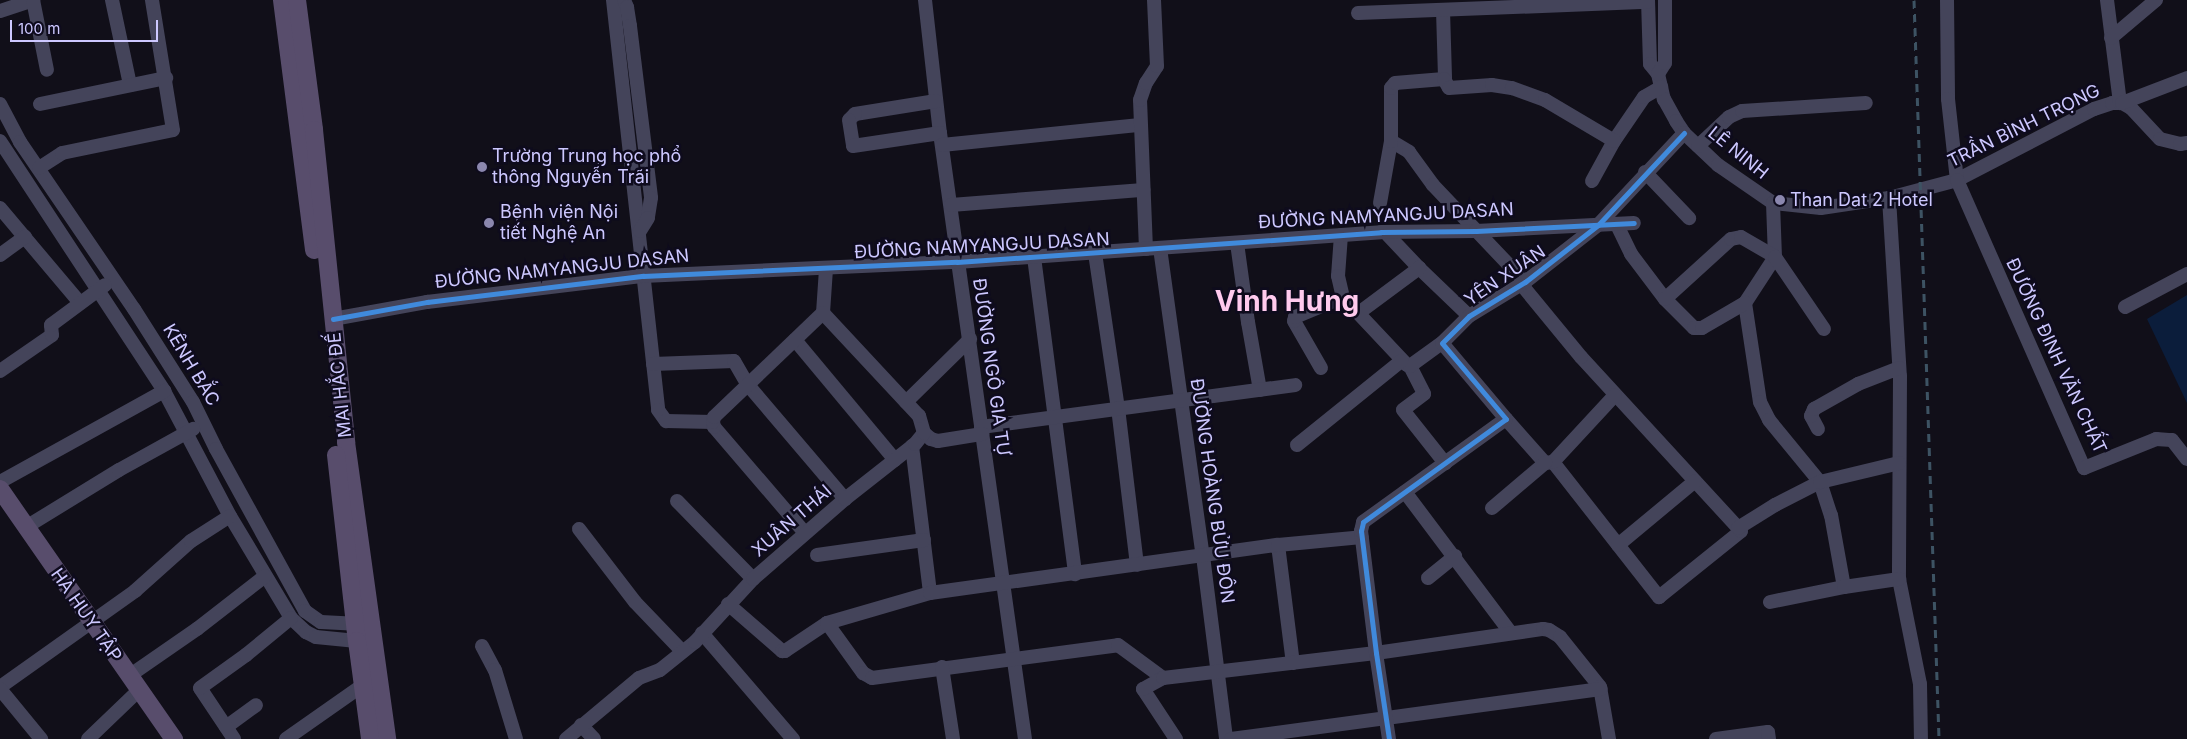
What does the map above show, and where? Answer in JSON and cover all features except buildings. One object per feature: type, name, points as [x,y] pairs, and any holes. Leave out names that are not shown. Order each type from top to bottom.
[{"type":"main road","name":"MAI HẮC ĐẾ","points":[[282,0],[307,131],[333,319],[339,429],[354,624],[370,739]]},
{"type":"main road","name":"MAI HẮC ĐẾ","points":[[297,0],[307,131],[339,429],[387,739]]},
{"type":"main road","name":"HÀ HUY TẬP","points":[[0,489],[174,739]]},
{"type":"street","points":[[0,10],[33,0],[47,70]]},
{"type":"street","points":[[112,0],[130,85]]},
{"type":"street","points":[[39,168],[62,153],[172,131],[174,126],[152,0]]},
{"type":"street","points":[[613,0],[640,231],[658,410],[666,421],[713,422]]},
{"type":"street","points":[[624,0],[627,7],[652,153],[651,198],[648,218],[640,231]]},
{"type":"street","name":"ĐƯỜNG NGÔ GIA TỰ","points":[[925,0],[941,139],[1004,584],[1012,658],[1025,739]]},
{"type":"street","name":"ĐƯỜNG HOÀNG BỬU ĐÔN","points":[[1154,0],[1157,66],[1143,91],[1140,125],[1143,190],[1181,400],[1226,739]]},
{"type":"street","points":[[1592,181],[1614,141],[1644,97],[1659,81],[1665,63],[1664,0]]},
{"type":"street","points":[[1947,0],[1948,99],[1957,180]]},
{"type":"street","points":[[2106,0],[2121,103],[2187,78]]},
{"type":"street","points":[[2111,38],[2156,0]]},
{"type":"street","points":[[1358,14],[1648,1]]},
{"type":"street","name":"LÊ NINH","points":[[1648,1],[1650,64],[1659,81],[1667,106],[1684,133],[1737,179],[1773,203],[1821,208],[1889,198],[1922,190]]},
{"type":"street","points":[[1443,10],[1445,79],[1450,88],[1492,85],[1517,89],[1545,100],[1614,141]]},
{"type":"street","points":[[40,104],[166,78]]},
{"type":"street","points":[[1380,203],[1391,141],[1392,85],[1398,82],[1445,79]]},
{"type":"street","points":[[936,101],[855,114],[849,120],[853,146],[1140,125]]},
{"type":"street","points":[[1698,146],[1730,116],[1742,111],[1866,103]]},
{"type":"street","name":"TRẦN BÌNH TRỌNG","points":[[1922,190],[1957,180],[2107,104],[2121,103],[2130,108],[2160,139],[2180,144],[2187,143]]},
{"type":"street","name":"KÊNH BẮC","points":[[0,104],[20,142],[114,280],[193,402],[292,590],[305,612],[314,620]]},
{"type":"street","name":"YÊN XUÂN","points":[[1297,445],[1406,363],[1442,343],[1469,316],[1523,283],[1598,225],[1645,172],[1684,133]]},
{"type":"street","name":"KÊNH BẮC","points":[[0,141],[164,391],[230,516],[291,618],[306,632],[325,639],[356,641]]},
{"type":"street","points":[[1391,141],[1410,152],[1433,185],[1523,283],[1615,395],[1741,531],[1659,597],[1549,462],[1506,419],[1442,343]]},
{"type":"street","points":[[631,156],[652,153]]},
{"type":"street","points":[[1645,172],[1689,218]]},
{"type":"street","name":"ĐƯỜNG ĐINH VĂN CHẤT","points":[[1957,180],[2084,468],[2156,439],[2172,440],[2187,460]]},
{"type":"street","points":[[951,205],[1143,190]]},
{"type":"street","points":[[1889,198],[1900,368],[1899,579],[1920,684],[1921,739]]},
{"type":"street","points":[[1617,224],[1631,254],[1665,298],[1686,321],[1698,329],[1746,303],[1775,257],[1773,203]]},
{"type":"street","points":[[0,208],[80,303]]},
{"type":"street","name":"ĐƯỜNG NAMYANGJU DASAN","points":[[333,319],[427,302],[644,276],[826,269],[1095,254],[1153,248],[1385,232],[1476,231],[1634,223]]},
{"type":"street","points":[[1385,232],[1469,316]]},
{"type":"street","points":[[1341,235],[1338,276],[1343,297],[1360,312],[1406,363],[1424,394],[1403,410],[1445,463]]},
{"type":"street","points":[[0,255],[25,237]]},
{"type":"street","points":[[1665,298],[1734,238],[1744,239],[1775,257],[1824,329]]},
{"type":"street","points":[[1236,243],[1260,390]]},
{"type":"street","points":[[1095,254],[1118,408],[1137,565]]},
{"type":"street","points":[[1034,257],[1075,574]]},
{"type":"street","points":[[1360,312],[1419,268]]},
{"type":"street","points":[[805,533],[714,427],[713,422],[714,417],[823,313],[826,269]]},
{"type":"street","points":[[2124,307],[2187,274]]},
{"type":"street","points":[[0,371],[52,336],[51,325],[98,289],[114,280]]},
{"type":"street","points":[[1320,368],[1294,321],[1295,317],[1343,297]]},
{"type":"street","points":[[1746,303],[1763,409],[1820,482],[1831,515],[1844,587]]},
{"type":"street","points":[[823,313],[919,416],[924,433],[938,441],[981,430],[1055,417],[1295,385]]},
{"type":"street","points":[[906,402],[970,339]]},
{"type":"street","points":[[795,340],[895,460]]},
{"type":"street","points":[[654,364],[734,362],[748,385],[845,499]]},
{"type":"street","points":[[1818,429],[1811,416],[1814,409],[1858,384],[1900,368]]},
{"type":"street","points":[[0,482],[164,391]]},
{"type":"street","points":[[1492,508],[1549,462],[1615,395]]},
{"type":"street","points":[[1389,739],[1376,653],[1361,527],[1366,518],[1506,419]]},
{"type":"street","points":[[26,527],[119,470],[204,423]]},
{"type":"street","name":"XUÂN THÁI","points":[[566,739],[639,678],[660,670],[695,642],[728,604],[754,579],[845,499],[912,446],[924,433]]},
{"type":"street","points":[[912,446],[930,593]]},
{"type":"street","points":[[1738,528],[1775,505],[1820,482],[1862,470],[1899,463]]},
{"type":"street","points":[[1618,545],[1694,481]]},
{"type":"street","points":[[1405,492],[1455,556],[1511,633]]},
{"type":"street","points":[[677,501],[754,579]]},
{"type":"street","points":[[41,739],[0,688],[141,587],[191,542],[230,516]]},
{"type":"street","points":[[579,529],[635,602],[682,651]]},
{"type":"street","points":[[728,604],[782,651],[793,648],[827,623],[930,593],[1278,544],[1362,537]]},
{"type":"street","points":[[817,555],[924,540]]},
{"type":"street","points":[[1278,544],[1294,663]]},
{"type":"street","points":[[1428,578],[1455,556]]},
{"type":"street","points":[[88,739],[134,683],[197,629],[265,576]]},
{"type":"street","points":[[1770,602],[1844,587],[1899,579]]},
{"type":"street","points":[[234,739],[200,689],[201,686],[246,655],[291,618]]},
{"type":"street","points":[[306,632],[314,620],[324,623],[354,624]]},
{"type":"street","points":[[827,623],[868,677],[1118,645],[1163,678]]},
{"type":"street","points":[[1176,739],[1143,689],[1163,678],[1376,653],[1543,629],[1555,632],[1601,689],[1609,739]]},
{"type":"street","points":[[702,633],[793,739]]},
{"type":"street","points":[[482,646],[495,670],[516,739]]},
{"type":"street","points":[[942,667],[953,739]]},
{"type":"street","points":[[286,739],[363,685]]},
{"type":"street","points":[[1231,739],[1386,720],[1601,689]]},
{"type":"street","points":[[226,727],[256,705]]},
{"type":"street","points":[[581,725],[594,739]]},
{"type":"street","points":[[1716,739],[1768,735]]},
{"type":"water","points":[[2187,295],[2187,403],[2147,319]]},
{"type":"railway","points":[[1914,0],[1939,739]]},
{"type":"cycle path","points":[[1389,739],[1361,531],[1363,522],[1506,419],[1442,343],[1469,316],[1525,282],[1598,225],[1684,133]]},
{"type":"cycle path","points":[[333,319],[427,302],[643,276],[957,262],[1381,232],[1476,231],[1634,223]]},
{"type":"place","name":"Trường Trung học phổ thông Nguyễn Trãi","points":[[482,167]]},
{"type":"place","name":"Than Dat 2 Hotel","points":[[1780,200]]},
{"type":"place","name":"Bệnh viện Nội tiết Nghệ An","points":[[489,223]]},
{"type":"district","name":"Vinh Hưng","points":[[1287,301]]}]
